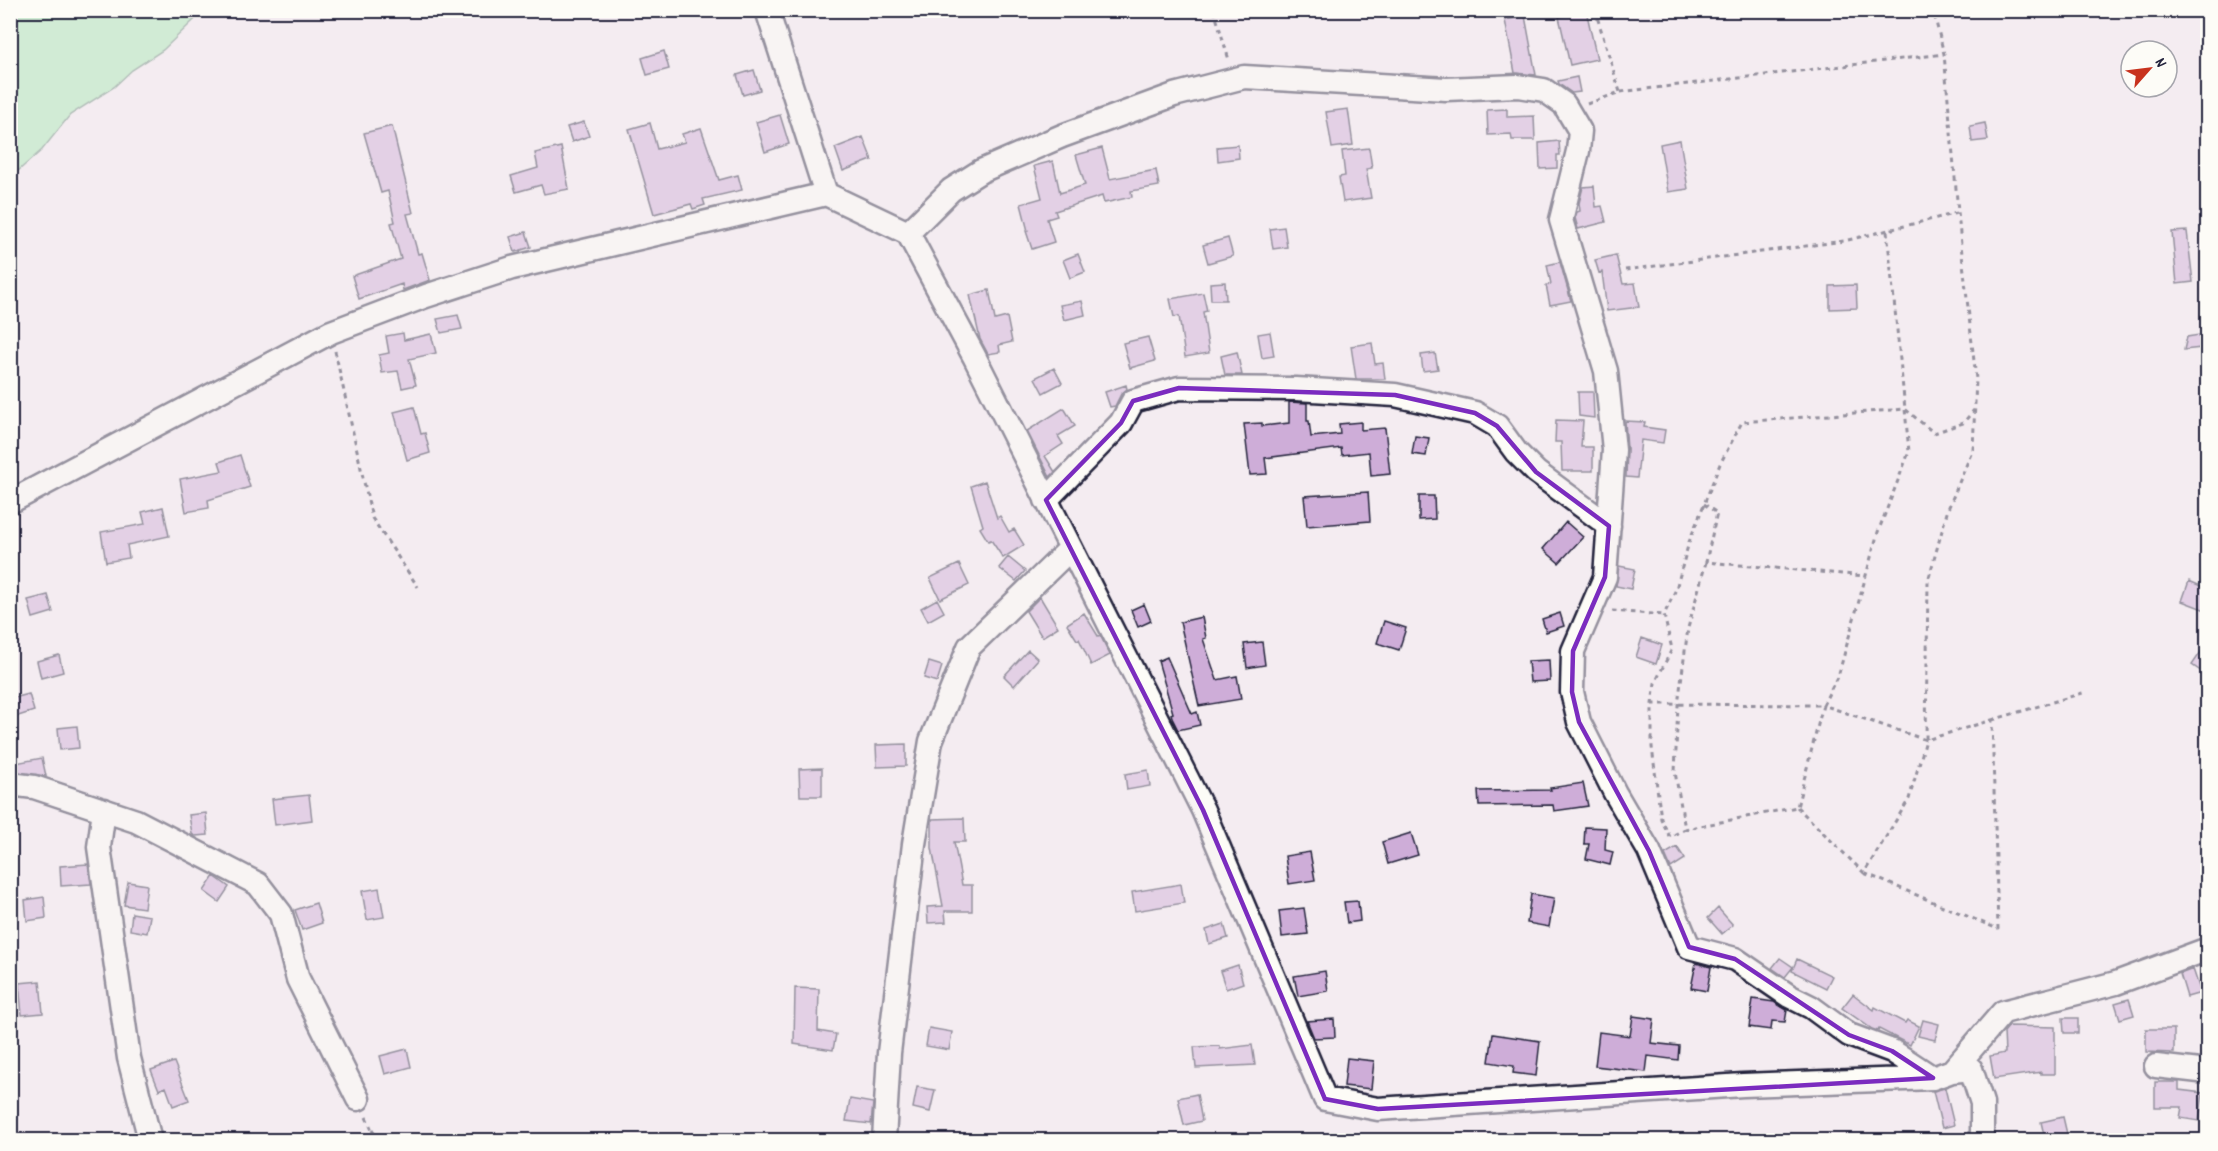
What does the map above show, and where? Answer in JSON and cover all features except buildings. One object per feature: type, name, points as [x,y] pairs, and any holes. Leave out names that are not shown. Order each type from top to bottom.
[{"type":"street","points":[[767,10],[826,194]]},
{"type":"street","points":[[908,233],[951,190],[981,171],[1062,136],[1174,94],[1244,77],[1446,89],[1518,86],[1544,90],[1564,104],[1580,130],[1578,151],[1561,220],[1606,370],[1614,450],[1605,577],[1573,651],[1572,692],[1579,722],[1615,793],[1649,851],[1689,947],[1735,959],[1789,996],[1811,1007],[1849,1035],[1943,1075]]},
{"type":"street","points":[[10,502],[331,332],[426,296],[513,268],[826,194],[908,233],[974,356],[1203,810],[1325,1099],[1378,1109],[1743,1085],[1943,1075],[1971,1069],[1982,1103],[1982,1140]]},
{"type":"street","points":[[1046,500],[1121,423],[1133,401],[1179,388],[1296,389],[1395,395],[1475,413],[1497,426],[1516,452],[1536,472],[1609,526]]},
{"type":"street","points":[[884,1140],[888,1053],[914,844],[931,741],[969,647],[1070,549]]},
{"type":"street","points":[[10,784],[34,788],[136,821],[258,884],[281,914],[298,979],[358,1099]]},
{"type":"street","points":[[104,810],[99,847],[129,1058],[150,1140]]},
{"type":"street","points":[[1943,1075],[2003,1012],[2116,983],[2208,949]]},
{"type":"street","points":[[2156,1066],[2208,1072]]},
{"type":"path","points":[[1214,10],[1234,80]]},
{"type":"path","points":[[1595,10],[1620,92]]},
{"type":"path","points":[[1864,873],[1910,799],[1926,740],[1928,581],[1948,509],[1973,448],[1976,379],[1944,54],[1933,10]]},
{"type":"path","points":[[1568,111],[1620,92],[1944,54]]},
{"type":"path","points":[[1625,270],[1844,241],[1958,213]]},
{"type":"path","points":[[1797,807],[1824,705],[1839,673],[1878,532],[1909,452],[1887,231]]},
{"type":"path","points":[[331,332],[372,518],[418,586]]},
{"type":"path","points":[[1797,807],[1685,830],[1670,837],[1661,819],[1652,747],[1652,704],[1655,683],[1672,649],[1664,615],[1676,589],[1689,542],[1720,464],[1742,422],[1905,409],[1934,433],[1964,423],[1975,408]]},
{"type":"path","points":[[1685,830],[1675,772],[1678,705],[1688,628],[1717,513],[1704,504]]},
{"type":"path","points":[[1706,562],[1865,576]]},
{"type":"path","points":[[1591,609],[1664,615]]},
{"type":"path","points":[[1652,704],[1824,705],[1926,740],[2086,692]]},
{"type":"path","points":[[1797,807],[1864,873],[1998,929],[1992,720]]},
{"type":"path","points":[[358,1099],[378,1140]]},
{"type":"path","points":[[369,1140],[372,1130]]},
{"type":"highlighted area","points":[[1179,388],[1395,395],[1475,413],[1497,426],[1536,472],[1609,526],[1605,577],[1573,651],[1572,692],[1579,722],[1649,851],[1689,947],[1735,959],[1849,1035],[1892,1051],[1933,1078],[1378,1109],[1325,1099],[1203,810],[1046,500],[1121,423],[1133,401]]},
{"type":"green space","points":[[11,10],[197,11],[195,19],[163,50],[132,70],[114,87],[70,115],[42,150],[11,177]]}]
